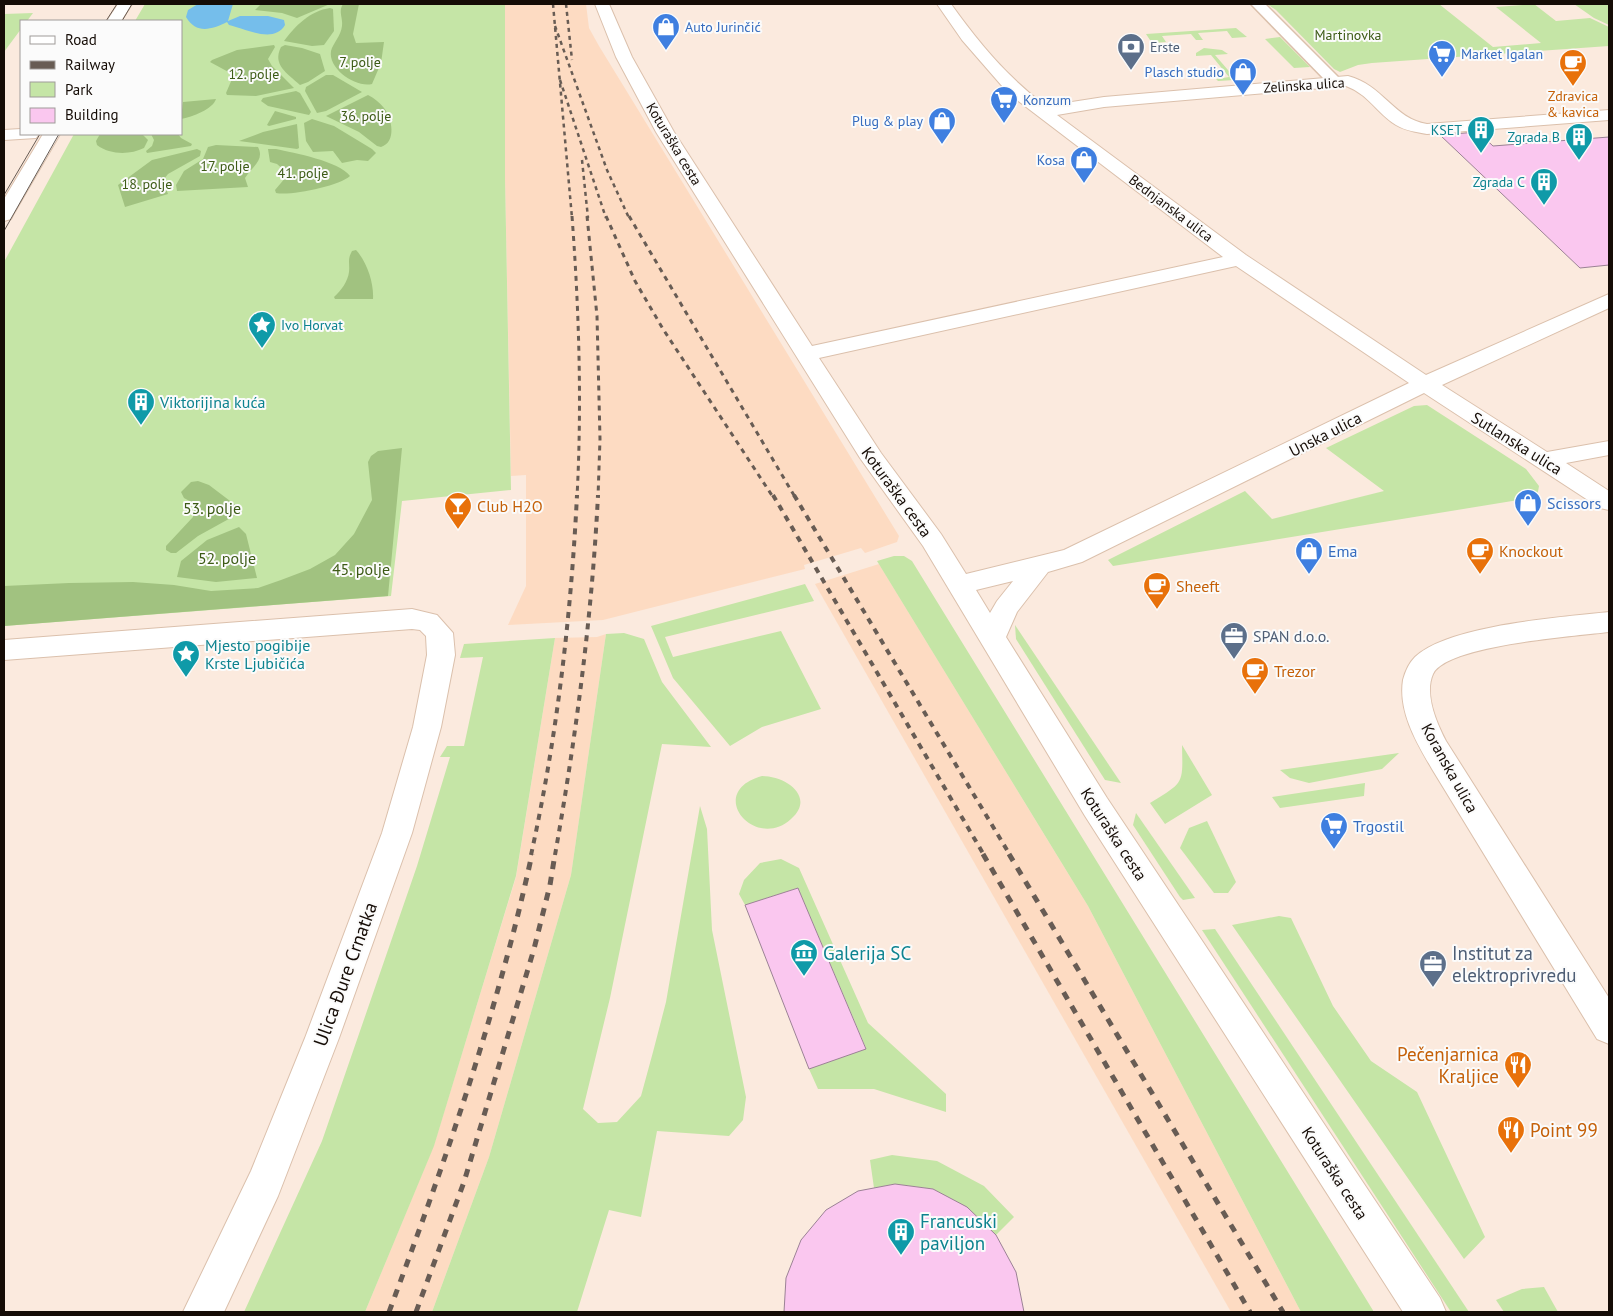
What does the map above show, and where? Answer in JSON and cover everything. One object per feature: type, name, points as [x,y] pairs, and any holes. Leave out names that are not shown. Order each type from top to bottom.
[{"type":"street","points":[[115,20],[125,4]]},
{"type":"street","name":"Koturaška cesta","points":[[602,4],[624,57],[665,132],[872,458],[932,540],[1096,807],[1426,1312]]},
{"type":"street","name":"Bednjanska ulica","points":[[944,4],[967,37],[1015,91],[1239,259],[1424,385]]},
{"type":"street","points":[[1258,4],[1334,81]]},
{"type":"street","name":"Zelinska ulica","points":[[1044,112],[1098,103],[1348,81],[1368,89],[1395,117],[1412,127],[1427,129],[1609,115]]},
{"type":"street","points":[[4,135],[20,134]]},
{"type":"street","points":[[4,215],[50,135]]},
{"type":"street","points":[[806,354],[1239,259]]},
{"type":"street","name":"Unska ulica","points":[[960,585],[1039,566],[1082,552],[1246,474],[1424,385],[1609,300]]},
{"type":"street","name":"Sutlanska ulica","points":[[1424,385],[1609,502]]},
{"type":"street","points":[[1544,460],[1609,448]]},
{"type":"street","points":[[992,637],[1006,608],[1039,566]]},
{"type":"street","name":"Ulica Đure Crnatka","points":[[4,650],[384,620],[412,619],[432,624],[439,633],[441,656],[427,727],[397,833],[325,1029],[265,1183],[202,1312]]},
{"type":"street","name":"Koranska ulica","points":[[1609,622],[1484,639],[1443,652],[1425,663],[1416,681],[1420,712],[1433,742],[1499,854],[1609,1028]]},
{"type":"shaded area","points":[[505,4],[586,4],[589,28],[599,46],[899,536],[897,542],[865,553],[861,548],[804,565],[805,569],[603,620],[508,625],[526,586],[526,475],[511,476],[505,178]]},
{"type":"shaded area","points":[[879,564],[1088,906],[1301,1312],[1231,1312],[815,584]]},
{"type":"shaded area","points":[[606,634],[571,875],[489,1157],[432,1312],[365,1312],[434,1145],[516,877],[555,638],[597,637]]},
{"type":"green space","points":[[145,4],[505,4],[505,178],[511,490],[402,501],[391,596],[4,626],[4,262],[73,135],[182,135],[182,20],[136,20]]},
{"type":"green space","points":[[261,4],[330,4],[297,18],[282,13],[255,10]]},
{"type":"green space","name":"7. polje","points":[[343,4],[359,4],[353,34],[356,43],[384,42],[381,63],[372,84],[358,83],[344,76],[331,58],[332,48],[341,30],[341,9]]},
{"type":"green space","name":"Martinovka","points":[[1267,4],[1439,4],[1493,47],[1541,43],[1496,7],[1534,4],[1556,21],[1590,18],[1609,27],[1609,46],[1372,63],[1358,65],[1340,72],[1334,69],[1276,10]]},
{"type":"green space","points":[[1574,4],[1609,4],[1609,25],[1594,18]]},
{"type":"green space","points":[[330,8],[333,9],[334,31],[324,45],[312,46],[284,41],[304,20],[316,12]]},
{"type":"green space","points":[[33,13],[28,20],[20,20],[20,30],[4,52],[4,14]]},
{"type":"green space","points":[[1236,28],[1247,37],[1232,38],[1227,31],[1198,33],[1203,40],[1196,40],[1191,34],[1162,36],[1166,42],[1152,43],[1146,34]]},
{"type":"green space","points":[[1280,37],[1310,67],[1294,68],[1265,39]]},
{"type":"green space","name":"12. polje","points":[[274,45],[275,47],[268,59],[272,66],[294,88],[256,96],[227,95],[226,93],[232,79],[235,79],[234,75],[210,62],[237,50]]},
{"type":"green space","points":[[285,45],[320,54],[325,71],[300,85],[282,68],[278,59],[281,47]]},
{"type":"green space","points":[[1204,48],[1222,50],[1228,54],[1215,55],[1234,77],[1250,76],[1251,79],[1218,81],[1216,79],[1229,77],[1211,55],[1196,56],[1196,53]]},
{"type":"green space","points":[[326,75],[333,75],[362,92],[326,111],[317,113],[305,91],[306,87]]},
{"type":"green space","points":[[296,91],[300,93],[311,112],[309,115],[268,106],[261,101],[263,98]]},
{"type":"green space","name":"36. polje","points":[[368,95],[384,108],[391,123],[392,129],[389,140],[381,147],[359,132],[326,116]]},
{"type":"green space","points":[[216,99],[207,109],[182,119],[183,102]]},
{"type":"green space","points":[[275,111],[296,117],[296,119],[269,126],[267,125]]},
{"type":"green space","points":[[312,119],[334,126],[376,153],[368,161],[357,160],[342,163],[333,151],[313,152],[306,141],[304,123]]},
{"type":"green space","points":[[297,124],[299,148],[297,149],[239,141],[263,132]]},
{"type":"green space","points":[[99,135],[143,135],[148,140],[144,148],[126,153],[108,151],[97,145],[96,141]]},
{"type":"green space","points":[[152,135],[179,135],[192,144],[191,146],[147,153],[146,151],[152,146],[154,140]]},
{"type":"green space","name":"17. polje","points":[[216,145],[258,147],[260,152],[259,160],[245,178],[248,187],[177,191],[176,185],[184,171],[203,159],[208,147]]},
{"type":"green space","name":"18. polje","points":[[197,149],[201,151],[200,156],[168,174],[164,179],[168,194],[125,207],[118,185],[152,160]]},
{"type":"green space","name":"41. polje","points":[[268,149],[316,158],[336,166],[350,176],[336,183],[314,189],[283,194],[276,193],[275,190],[286,177],[286,172],[277,164],[270,162]]},
{"type":"green space","points":[[356,250],[369,273],[373,299],[335,299],[334,297],[342,289],[347,279],[350,254]]},
{"type":"green space","points":[[1427,405],[1526,469],[1539,486],[1537,497],[1113,566],[1108,560],[1245,491],[1272,519],[1384,491],[1326,448],[1414,406]]},
{"type":"green space","name":"45. polje","points":[[402,448],[388,596],[4,626],[4,586],[133,582],[174,585],[211,591],[258,588],[310,569],[335,555],[354,534],[372,500],[368,462],[371,456],[378,451]]},
{"type":"green space","name":"53. polje","points":[[198,481],[209,485],[238,507],[239,512],[198,536],[176,553],[171,553],[166,550],[166,546],[193,517],[195,504],[184,498],[181,492],[191,482]]},
{"type":"green space","name":"52. polje","points":[[239,527],[246,534],[257,578],[216,582],[177,577],[181,561],[207,540]]},
{"type":"green space","points":[[894,556],[904,556],[912,561],[1374,1312],[1301,1312],[1088,906],[877,561]]},
{"type":"green space","points":[[805,584],[814,601],[665,637],[673,657],[781,631],[821,709],[762,727],[730,746],[673,678],[651,626]]},
{"type":"green space","points":[[1015,625],[1121,783],[1105,780],[1016,639]]},
{"type":"green space","points":[[624,633],[644,639],[662,682],[711,747],[662,744],[610,998],[583,1109],[598,1123],[617,1122],[641,1096],[666,1002],[700,806],[707,829],[712,930],[746,1097],[743,1120],[729,1136],[657,1131],[641,1217],[609,1210],[577,1312],[432,1312],[489,1157],[571,875],[606,634]]},
{"type":"green space","points":[[555,638],[516,876],[434,1146],[365,1312],[244,1312],[322,1141],[417,866],[450,757],[440,757],[447,746],[464,746],[483,657],[460,658],[464,644]]},
{"type":"green space","points":[[1182,745],[1212,795],[1165,824],[1150,803],[1169,791],[1179,781],[1182,768]]},
{"type":"green space","points":[[1399,753],[1382,769],[1309,783],[1290,778],[1280,770]]},
{"type":"green space","points":[[762,776],[771,777],[788,784],[795,789],[799,796],[798,811],[791,819],[777,827],[763,828],[751,824],[741,816],[736,805],[737,794],[745,784]]},
{"type":"green space","points":[[1365,783],[1364,796],[1280,808],[1272,797]]},
{"type":"green space","points":[[1136,813],[1195,898],[1183,900],[1180,897],[1133,825]]},
{"type":"green space","points":[[1207,821],[1236,882],[1228,893],[1214,893],[1180,848],[1189,828]]},
{"type":"green space","points":[[781,859],[799,868],[868,1023],[946,1094],[946,1112],[874,1089],[818,1089],[809,1069],[866,1048],[798,888],[745,905],[739,894],[744,880],[760,863]]},
{"type":"green space","points":[[1279,916],[1291,918],[1333,1006],[1371,1061],[1417,1092],[1485,1237],[1464,1259],[1232,925]]},
{"type":"green space","points":[[1215,929],[1469,1312],[1451,1312],[1202,930]]},
{"type":"green space","points":[[892,1155],[937,1161],[984,1186],[1014,1217],[996,1235],[933,1189],[895,1184],[874,1188],[870,1160]]},
{"type":"green space","points":[[1544,1287],[1558,1312],[1504,1312],[1496,1300],[1522,1289]]},
{"type":"water","points":[[198,4],[233,4],[228,21],[240,16],[268,16],[284,20],[285,25],[274,34],[251,32],[229,25],[227,22],[215,27],[199,28],[194,26],[186,17],[188,10]]},
{"type":"building","points":[[1478,132],[1493,146],[1609,137],[1609,265],[1580,268],[1440,135]]},
{"type":"building","name":"Galerija SC","points":[[798,888],[866,1049],[809,1069],[745,905]]},
{"type":"building","name":"Francuski paviljon","points":[[895,1184],[933,1189],[967,1207],[996,1235],[1016,1272],[1024,1312],[784,1312],[786,1278],[801,1240],[826,1210],[858,1191]]},
{"type":"tram line","points":[[107,20],[117,4]]},
{"type":"tram line","points":[[123,20],[132,4]]},
{"type":"tram line","points":[[4,195],[39,135]]},
{"type":"tram line","points":[[4,231],[58,135]]},
{"type":"railway","points":[[553,4],[572,218]]},
{"type":"railway","points":[[566,4],[572,60]]},
{"type":"railway","points":[[555,26],[607,170],[629,218]]},
{"type":"railway","points":[[560,80],[606,218]]},
{"type":"railway","points":[[582,160],[588,218]]},
{"type":"railway","points":[[572,216],[579,356],[577,497]]},
{"type":"railway","points":[[587,216],[597,316],[600,439],[598,497]]},
{"type":"railway","points":[[606,216],[635,281],[663,329],[773,497]]},
{"type":"railway","points":[[629,216],[795,497]]},
{"type":"railway","points":[[531,855],[548,766],[562,676],[571,586],[577,495]]},
{"type":"railway","points":[[555,855],[570,766],[582,676],[592,586],[598,495]]},
{"type":"railway","points":[[773,495],[984,855]]},
{"type":"railway","points":[[794,495],[1010,855]]},
{"type":"railway","points":[[389,1312],[469,1086],[503,971],[532,854]]},
{"type":"railway","points":[[416,1312],[464,1182],[534,949],[550,885],[555,854]]},
{"type":"railway","points":[[983,854],[1250,1312]]},
{"type":"railway","points":[[1009,854],[1283,1312]]},
{"type":"place","name":"Auto Jurinčić","points":[[666,51]]},
{"type":"place","name":"Erste","points":[[1131,71]]},
{"type":"place","name":"Market Igalan","points":[[1442,78]]},
{"type":"place","name":"Zdravica & kavica","points":[[1573,87]]},
{"type":"place","name":"Plasch studio","points":[[1243,96]]},
{"type":"place","name":"Konzum","points":[[1004,124]]},
{"type":"place","name":"Plug & play","points":[[942,145]]},
{"type":"place","name":"KSET","points":[[1481,154]]},
{"type":"place","name":"Zgrada B","points":[[1579,161]]},
{"type":"place","name":"Kosa","points":[[1084,184]]},
{"type":"place","name":"Zgrada C","points":[[1544,206]]},
{"type":"place","name":"Ivo Horvat","points":[[262,349]]},
{"type":"place","name":"Viktorijina kuća","points":[[141,426]]},
{"type":"place","name":"Scissors","points":[[1528,527]]},
{"type":"place","name":"Club H2O","points":[[458,530]]},
{"type":"place","name":"Ema","points":[[1309,575]]},
{"type":"place","name":"Knockout","points":[[1480,575]]},
{"type":"place","name":"Sheeft","points":[[1157,610]]},
{"type":"place","name":"SPAN d.o.o.","points":[[1234,660]]},
{"type":"place","name":"Mjesto pogibije Krste Ljubičića","points":[[186,678]]},
{"type":"place","name":"Trezor","points":[[1255,695]]},
{"type":"place","name":"Trgostil","points":[[1334,850]]},
{"type":"place","name":"Galerija SC","points":[[804,977]]},
{"type":"place","name":"Institut za elektroprivredu","points":[[1433,988]]},
{"type":"place","name":"Pečenjarnica Kraljice","points":[[1518,1089]]},
{"type":"place","name":"Point 99","points":[[1511,1154]]},
{"type":"place","name":"Francuski paviljon","points":[[901,1256]]}]
